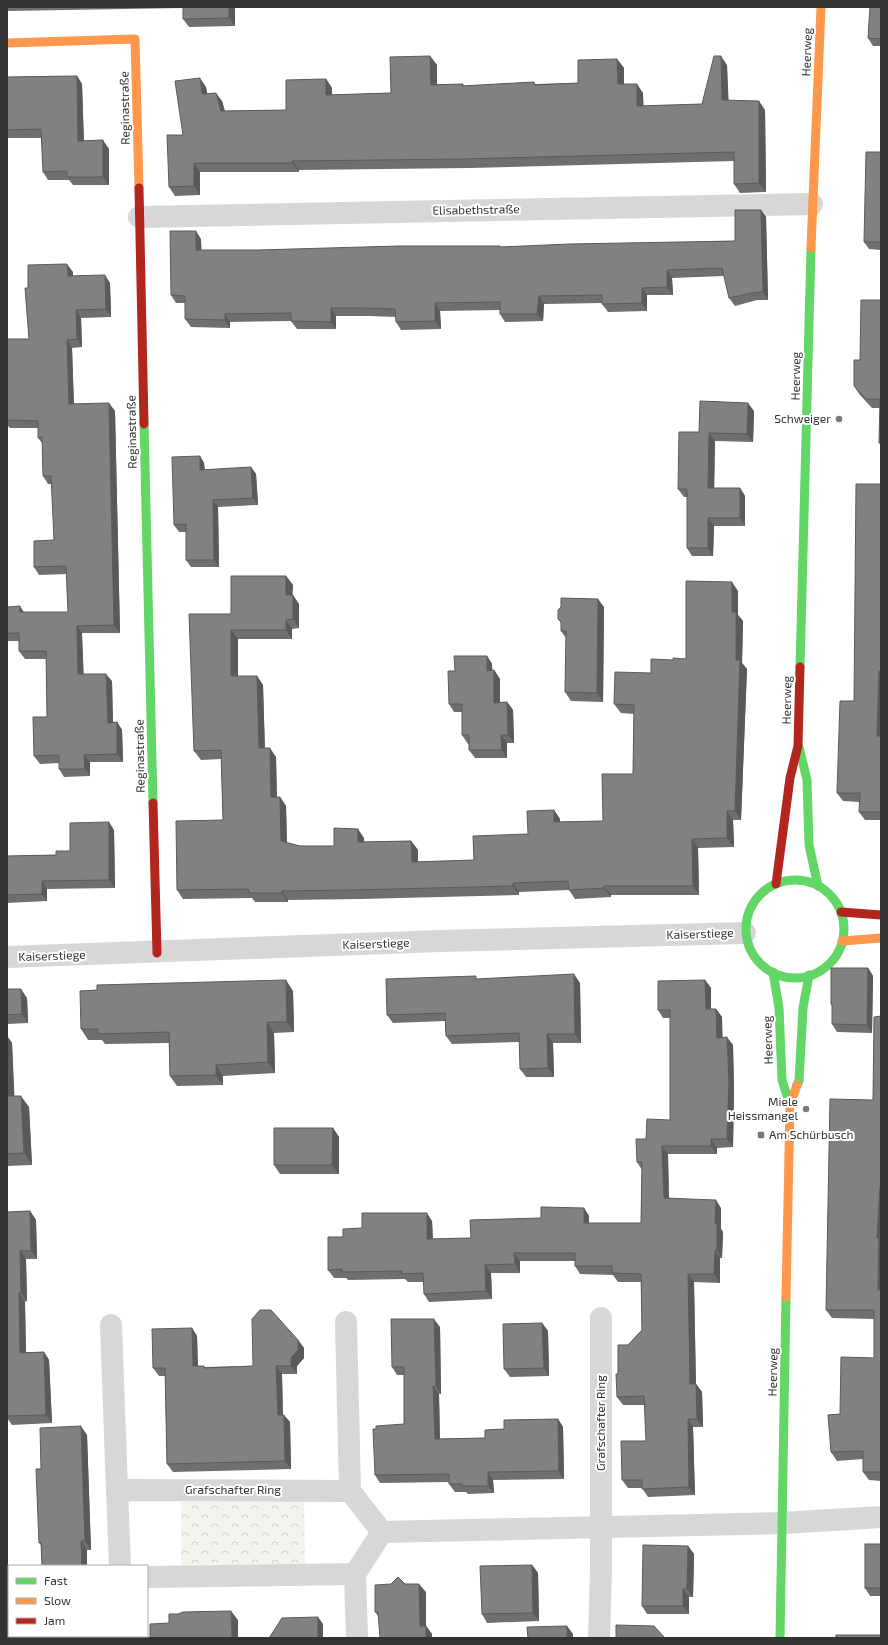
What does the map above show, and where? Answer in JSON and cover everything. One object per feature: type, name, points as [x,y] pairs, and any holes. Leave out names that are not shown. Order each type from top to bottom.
[{"type":"street","name":"Heerweg","points":[[776,884],[790,778],[798,746],[812,204],[820,7]]},
{"type":"street","name":"Reginastraße","points":[[7,43],[135,39],[157,953]]},
{"type":"street","name":"Elisabethstraße","points":[[139,216],[812,204]]},
{"type":"street","name":"Heerweg","points":[[798,746],[807,780],[809,845],[818,886]]},
{"type":"street","points":[[790,881],[808,881],[818,886],[834,898],[841,912],[844,927],[842,941],[837,953],[829,964],[818,972],[809,975],[791,977],[778,975],[766,968],[756,959],[748,946],[745,933],[747,913],[757,896],[776,884],[790,881]]},
{"type":"street","points":[[841,912],[881,915]]},
{"type":"street","name":"Kaiserstiege","points":[[7,957],[157,953],[440,941],[745,933]]},
{"type":"street","points":[[842,941],[881,938]]},
{"type":"street","name":"Heerweg","points":[[773,972],[779,1008],[782,1080],[790,1106],[780,1638]]},
{"type":"street","name":"Heerweg","points":[[790,1106],[799,1081],[803,1008],[809,975]]},
{"type":"street","name":"Grafschafter Ring","points":[[599,1638],[601,1528],[601,1318]]},
{"type":"street","points":[[346,1322],[350,1491],[382,1532]]},
{"type":"street","points":[[111,1325],[120,1565]]},
{"type":"street","name":"Grafschafter Ring","points":[[117,1490],[350,1491]]},
{"type":"street","points":[[382,1532],[783,1523],[881,1517]]},
{"type":"street","points":[[357,1638],[355,1574],[382,1532]]},
{"type":"street","points":[[148,1577],[355,1574]]},
{"type":"green space","points":[[304,1501],[305,1564],[181,1565],[181,1502]]},
{"type":"building","points":[[183,7],[229,7],[229,18],[183,19]]},
{"type":"building","points":[[870,7],[881,7],[881,39],[868,38]]},
{"type":"building","points":[[430,56],[431,85],[463,84],[462,86],[534,82],[534,85],[578,83],[578,60],[617,59],[618,84],[637,84],[637,106],[702,104],[714,56],[721,56],[722,100],[759,101],[759,183],[734,184],[734,152],[464,159],[292,161],[292,163],[194,163],[194,186],[169,187],[167,135],[183,135],[175,81],[200,78],[202,94],[216,93],[221,111],[286,110],[286,80],[326,79],[326,95],[391,93],[390,57]]},
{"type":"building","points":[[77,76],[78,141],[103,140],[103,177],[67,177],[67,171],[43,172],[41,129],[7,130],[7,77]]},
{"type":"building","points":[[866,152],[881,152],[881,242],[864,242]]},
{"type":"building","points":[[735,210],[761,210],[763,292],[729,298],[722,268],[667,270],[667,287],[642,288],[642,303],[602,304],[602,295],[539,296],[537,314],[500,314],[500,302],[435,303],[435,321],[396,322],[395,309],[363,308],[331,308],[331,322],[291,321],[291,313],[225,314],[225,320],[185,319],[185,296],[171,295],[170,231],[196,231],[196,250],[258,250],[398,246],[500,247],[569,244],[735,241]]},
{"type":"building","points":[[67,264],[68,276],[105,275],[106,309],[76,310],[77,339],[67,340],[69,404],[109,403],[114,625],[77,626],[78,674],[106,674],[108,723],[117,722],[117,754],[84,755],[85,769],[59,769],[59,755],[34,756],[33,717],[47,717],[46,651],[19,651],[19,633],[7,633],[7,607],[20,606],[20,612],[68,612],[66,566],[34,567],[34,541],[54,540],[51,476],[43,476],[42,437],[38,438],[38,421],[7,420],[7,339],[29,339],[25,288],[28,288],[28,265]]},
{"type":"building","points":[[861,300],[881,300],[881,443],[879,443],[880,399],[866,399],[854,386],[854,360],[860,360]]},
{"type":"building","points":[[700,401],[748,403],[747,434],[709,433],[708,488],[740,488],[740,518],[708,518],[708,548],[687,548],[687,489],[678,489],[679,432],[699,432]]},
{"type":"building","points":[[200,456],[200,470],[251,467],[253,498],[213,500],[214,560],[186,560],[186,524],[174,525],[172,457]]},
{"type":"building","points":[[856,484],[881,484],[881,671],[879,671],[877,736],[881,736],[881,812],[859,812],[860,793],[837,793],[840,701],[854,701]]},
{"type":"building","points":[[231,576],[286,576],[286,595],[293,595],[293,619],[286,620],[286,630],[231,630],[231,676],[257,676],[259,748],[270,748],[271,797],[280,797],[281,841],[300,846],[334,846],[334,828],[358,829],[358,842],[411,841],[412,862],[474,860],[473,836],[528,834],[527,811],[554,810],[554,822],[603,821],[602,774],[633,774],[634,705],[614,704],[615,672],[651,673],[651,659],[686,659],[686,581],[732,582],[732,612],[736,612],[736,660],[740,660],[735,811],[727,811],[727,838],[692,839],[693,886],[604,886],[604,888],[569,890],[568,881],[513,883],[513,886],[282,891],[282,893],[249,893],[248,889],[177,890],[176,821],[223,820],[221,750],[194,751],[189,614],[231,614]]},
{"type":"building","points":[[561,598],[598,599],[597,693],[565,692],[566,631],[561,631],[561,622],[558,619],[558,610],[561,607]]},
{"type":"building","points":[[454,656],[487,656],[487,671],[494,670],[494,703],[507,702],[508,735],[501,735],[502,750],[469,750],[469,735],[462,735],[462,704],[449,704],[448,671],[455,671]]},
{"type":"building","points":[[109,822],[109,880],[42,881],[42,894],[7,895],[7,856],[56,855],[56,851],[70,851],[70,823]]},
{"type":"building","points":[[831,968],[868,968],[867,1025],[832,1024]]},
{"type":"building","points":[[574,974],[575,1034],[547,1034],[548,1068],[520,1069],[519,1033],[446,1036],[445,1013],[387,1015],[386,979],[476,976],[476,979]]},
{"type":"building","points":[[286,980],[287,1022],[267,1022],[268,1062],[216,1065],[216,1075],[170,1076],[169,1032],[98,1034],[98,1029],[81,1029],[80,991],[97,990],[97,985]]},
{"type":"building","points":[[705,980],[706,1009],[716,1009],[717,1038],[727,1037],[729,1083],[727,1139],[711,1139],[711,1146],[662,1146],[664,1198],[716,1200],[715,1224],[717,1224],[717,1250],[715,1250],[714,1274],[688,1274],[690,1384],[696,1384],[697,1419],[688,1419],[689,1487],[642,1489],[642,1480],[622,1480],[621,1441],[646,1441],[644,1396],[617,1397],[616,1374],[618,1374],[618,1345],[628,1345],[642,1330],[641,1274],[612,1273],[612,1266],[575,1266],[575,1253],[514,1253],[515,1264],[485,1265],[486,1291],[424,1294],[423,1273],[402,1274],[402,1271],[342,1272],[342,1269],[328,1270],[328,1237],[343,1237],[343,1229],[362,1228],[362,1213],[427,1213],[427,1239],[471,1238],[470,1220],[541,1218],[541,1207],[584,1208],[584,1223],[641,1223],[642,1162],[637,1162],[636,1139],[646,1139],[647,1119],[670,1120],[670,1010],[658,1010],[658,981]]},
{"type":"building","points":[[7,989],[21,989],[22,1014],[7,1015]]},
{"type":"building","points":[[881,1016],[881,1186],[877,1238],[879,1238],[878,1290],[881,1290],[881,1472],[863,1472],[863,1451],[831,1452],[828,1415],[840,1414],[841,1357],[874,1358],[874,1310],[826,1310],[830,1099],[873,1100],[874,1017]]},
{"type":"building","points":[[7,1096],[21,1096],[24,1153],[7,1154]]},
{"type":"building","points":[[274,1128],[333,1128],[332,1165],[274,1165]]},
{"type":"building","points":[[30,1211],[31,1251],[20,1251],[20,1353],[44,1352],[46,1415],[7,1416],[7,1212]]},
{"type":"building","points":[[260,1310],[271,1310],[298,1340],[298,1350],[291,1358],[291,1366],[276,1366],[278,1415],[284,1415],[285,1461],[167,1464],[165,1368],[153,1368],[152,1329],[192,1328],[193,1366],[204,1366],[204,1368],[253,1366],[252,1319]]},
{"type":"building","points":[[391,1319],[434,1319],[436,1386],[433,1386],[435,1439],[485,1438],[485,1430],[504,1429],[504,1420],[558,1419],[559,1471],[488,1472],[488,1486],[462,1486],[462,1484],[449,1484],[449,1474],[375,1475],[373,1429],[376,1429],[376,1426],[404,1424],[404,1367],[392,1367]]},
{"type":"building","points":[[542,1323],[544,1368],[504,1369],[503,1324]]},
{"type":"building","points":[[81,1426],[85,1541],[81,1541],[82,1565],[42,1565],[41,1542],[39,1543],[36,1469],[41,1469],[40,1428]]},
{"type":"building","points":[[865,1544],[881,1544],[881,1588],[865,1588]]},
{"type":"building","points":[[643,1545],[688,1546],[687,1589],[683,1589],[683,1606],[642,1606]]},
{"type":"building","points":[[532,1565],[533,1613],[482,1614],[480,1566]]},
{"type":"building","points":[[398,1577],[405,1584],[419,1584],[420,1626],[426,1626],[426,1638],[380,1638],[378,1612],[375,1612],[375,1585],[391,1584]]},
{"type":"building","points":[[231,1611],[232,1638],[150,1638],[150,1624],[169,1623],[169,1614],[178,1614],[183,1612]]},
{"type":"building","points":[[318,1617],[318,1638],[269,1638],[282,1618]]},
{"type":"building","points":[[616,1625],[654,1626],[665,1638],[616,1638]]},
{"type":"building","points":[[567,1626],[567,1638],[528,1638],[527,1627]]},
{"type":"building","points":[[836,1635],[881,1635],[881,1638],[836,1638]]},
{"type":"building","points":[[34,1637],[73,1637],[73,1638]]},
{"type":"traffic: fast","points":[[800,667],[811,248]]},
{"type":"traffic: fast","points":[[144,424],[153,803]]},
{"type":"traffic: fast","points":[[799,747],[807,780],[809,845],[818,886]]},
{"type":"traffic: fast","points":[[795,880],[814,884],[829,895],[840,910],[844,929],[840,948],[829,963],[814,974],[795,978],[776,974],[761,963],[750,948],[746,929],[750,910],[761,895],[776,884],[795,880]]},
{"type":"traffic: fast","points":[[773,972],[779,1008],[782,1080],[790,1105]]},
{"type":"traffic: fast","points":[[797,1085],[799,1081],[803,1008],[809,975]]},
{"type":"traffic: fast","points":[[780,1638],[786,1297]]},
{"type":"traffic: slow","points":[[811,248],[821,7]]},
{"type":"traffic: slow","points":[[7,43],[135,39],[139,188]]},
{"type":"traffic: slow","points":[[842,941],[881,938]]},
{"type":"traffic: slow","points":[[786,1297],[790,1105],[797,1085]]},
{"type":"traffic: jam","points":[[139,188],[144,424]]},
{"type":"traffic: jam","points":[[776,884],[790,778],[798,746],[800,667]]},
{"type":"traffic: jam","points":[[153,803],[157,953]]},
{"type":"traffic: jam","points":[[841,912],[881,915]]},
{"type":"place","name":"Schweiger","points":[[839,419]]},
{"type":"place","name":"Miele Heissmangel","points":[[806,1109]]},
{"type":"place","name":"Am Schürbusch","points":[[761,1135]]}]
